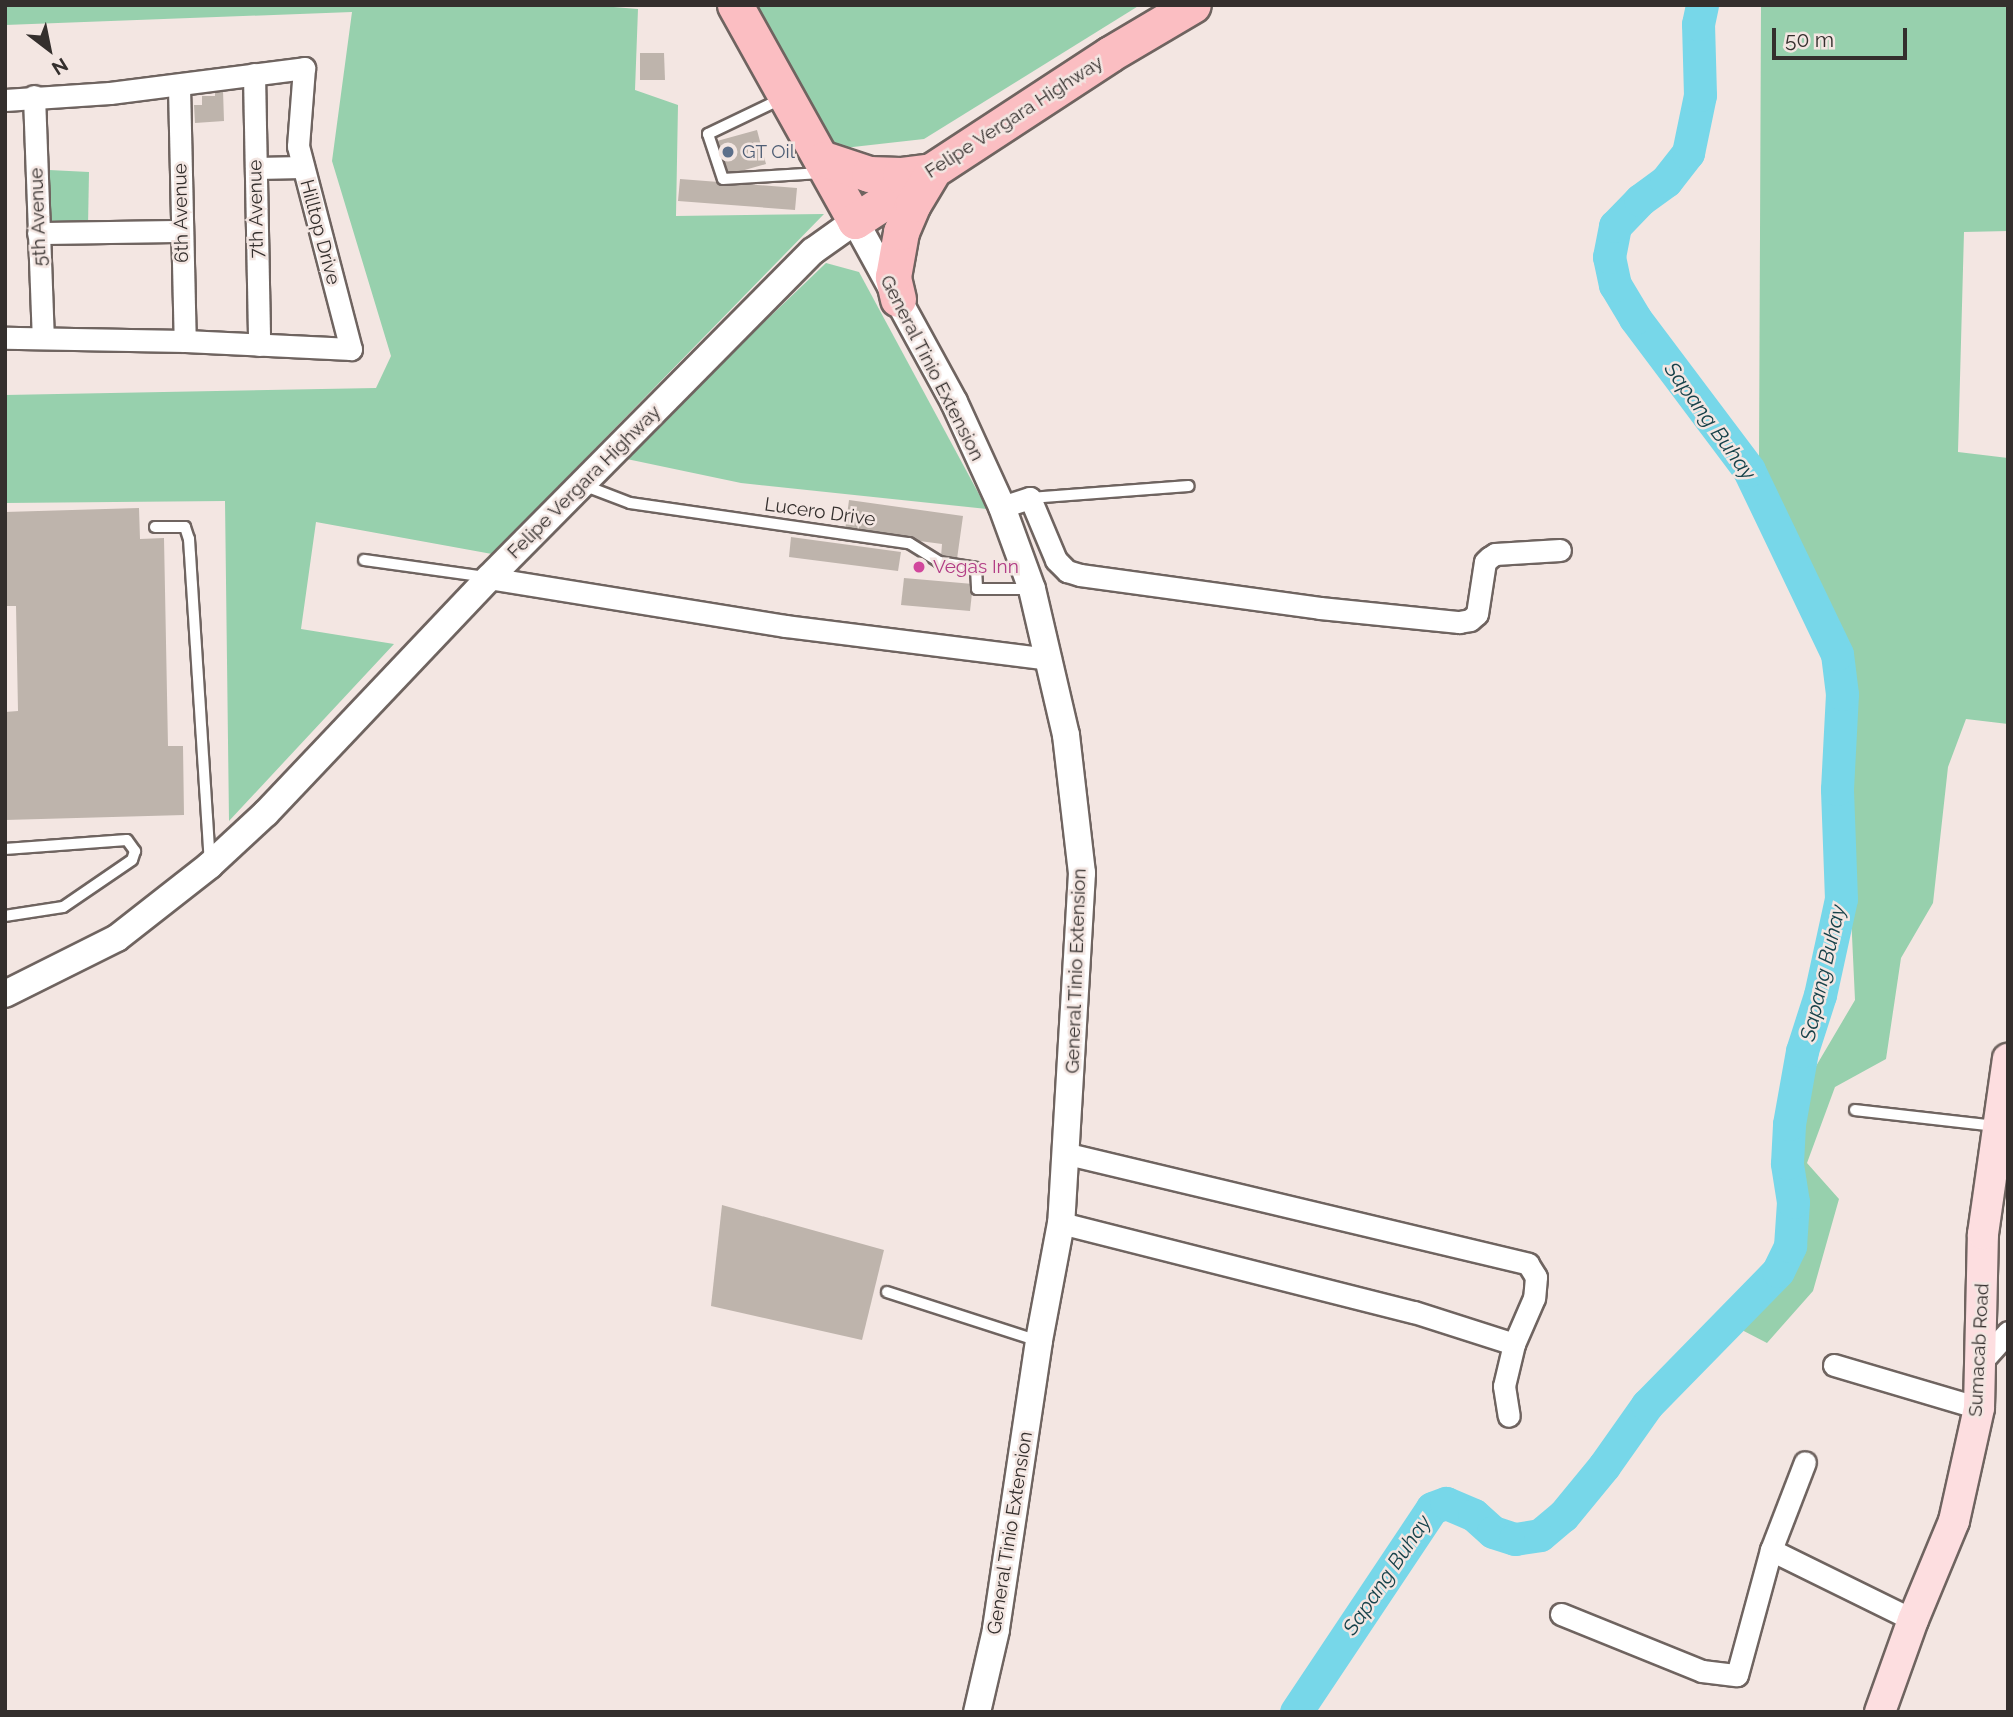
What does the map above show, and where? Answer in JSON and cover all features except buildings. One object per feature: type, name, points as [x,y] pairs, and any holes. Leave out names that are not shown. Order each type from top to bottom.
[{"type":"main road","name":"General Tinio Extension","points":[[735,5],[827,166],[855,221]]},
{"type":"main road","name":"Felipe Vergara Highway","points":[[855,221],[1110,54],[1193,5]]},
{"type":"main road","points":[[827,166],[869,174],[900,175],[933,171]]},
{"type":"main road","points":[[898,299],[892,277],[901,232],[913,204],[933,171]]},
{"type":"main road","name":"Sumacab Road","points":[[1880,1712],[1913,1619],[1954,1521],[1979,1408],[1983,1234],[2008,1059]]},
{"type":"street","name":"Hilltop Drive","points":[[5,100],[178,86],[304,68],[298,146],[351,349],[185,341],[5,338]]},
{"type":"street","name":"7th Avenue","points":[[254,74],[259,345]]},
{"type":"street","name":"6th Avenue","points":[[178,86],[185,341]]},
{"type":"street","name":"5th Avenue","points":[[33,96],[43,338]]},
{"type":"street","points":[[256,168],[303,167]]},
{"type":"street","name":"General Tinio Extension","points":[[855,221],[954,402],[1002,507],[1032,589],[1066,735],[1082,873],[1068,1154],[1061,1223],[1039,1341],[996,1630],[977,1712]]},
{"type":"street","name":"Felipe Vergara Highway","points":[[5,994],[117,938],[210,865],[266,813],[489,578],[813,251],[855,221]]},
{"type":"street","points":[[38,233],[180,231]]},
{"type":"street","points":[[1002,507],[1030,498],[1056,560],[1067,571],[1320,608],[1459,622],[1470,620],[1477,614],[1485,562],[1489,558],[1495,554],[1560,550]]},
{"type":"street","points":[[489,578],[785,626],[1050,659]]},
{"type":"street","points":[[1068,1154],[1528,1264],[1536,1277],[1534,1298],[1514,1344],[1504,1386],[1509,1416]]},
{"type":"street","points":[[1061,1223],[1414,1312],[1514,1344]]},
{"type":"street","points":[[1982,1361],[2008,1332]]},
{"type":"street","points":[[1834,1365],[1979,1408]]},
{"type":"street","points":[[1561,1614],[1702,1671],[1737,1675],[1771,1550],[1805,1462]]},
{"type":"street","points":[[1771,1550],[1913,1619]]},
{"type":"lane","points":[[788,96],[708,134],[723,179],[827,166]]},
{"type":"lane","name":"Lucero Drive","points":[[581,485],[630,503],[909,543],[939,562],[976,568],[977,589],[1032,589]]},
{"type":"lane","points":[[1030,498],[1189,486]]},
{"type":"lane","points":[[155,527],[185,527],[189,538],[210,865]]},
{"type":"lane","points":[[364,560],[489,578]]},
{"type":"lane","points":[[5,849],[127,840],[135,851],[132,860],[63,907],[5,916]]},
{"type":"lane","points":[[1855,1110],[2000,1127]]},
{"type":"lane","points":[[887,1292],[1039,1341]]},
{"type":"green space","points":[[5,5],[589,5],[638,9],[635,90],[678,105],[676,216],[824,214],[492,554],[316,522],[301,629],[394,644],[229,821],[225,501],[5,503],[5,395],[376,388],[391,356],[332,161],[352,12],[5,25]]},
{"type":"green space","points":[[752,5],[1140,5],[924,139],[835,149]]},
{"type":"green space","points":[[1761,5],[2008,5],[2008,231],[1964,232],[1958,452],[2008,458],[2008,724],[1966,719],[1948,767],[1933,903],[1901,958],[1886,1059],[1835,1087],[1807,1163],[1839,1199],[1813,1291],[1767,1343],[1738,1328],[1797,1263],[1799,1095],[1855,1000],[1850,893],[1853,755],[1846,643],[1759,459]]},
{"type":"green space","points":[[49,170],[89,172],[88,226],[47,225]]},
{"type":"green space","points":[[826,263],[859,272],[987,509],[741,483],[622,458]]},
{"type":"waterway","name":"Sapang Buhay","points":[[1296,1712],[1432,1508],[1446,1503],[1474,1515],[1493,1532],[1515,1539],[1540,1535],[1563,1516],[1604,1466],[1647,1405],[1778,1271],[1790,1246],[1793,1202],[1787,1163],[1789,1124],[1802,1051],[1820,995],[1841,899],[1837,789],[1842,694],[1837,654],[1749,470],[1635,318],[1615,285],[1609,257],[1615,226],[1640,200],[1666,181],[1688,153],[1700,95],[1698,24],[1702,5]]},
{"type":"place","name":"GT Oil","points":[[728,152]]},
{"type":"place","name":"Vegas Inn","points":[[919,567]]}]
